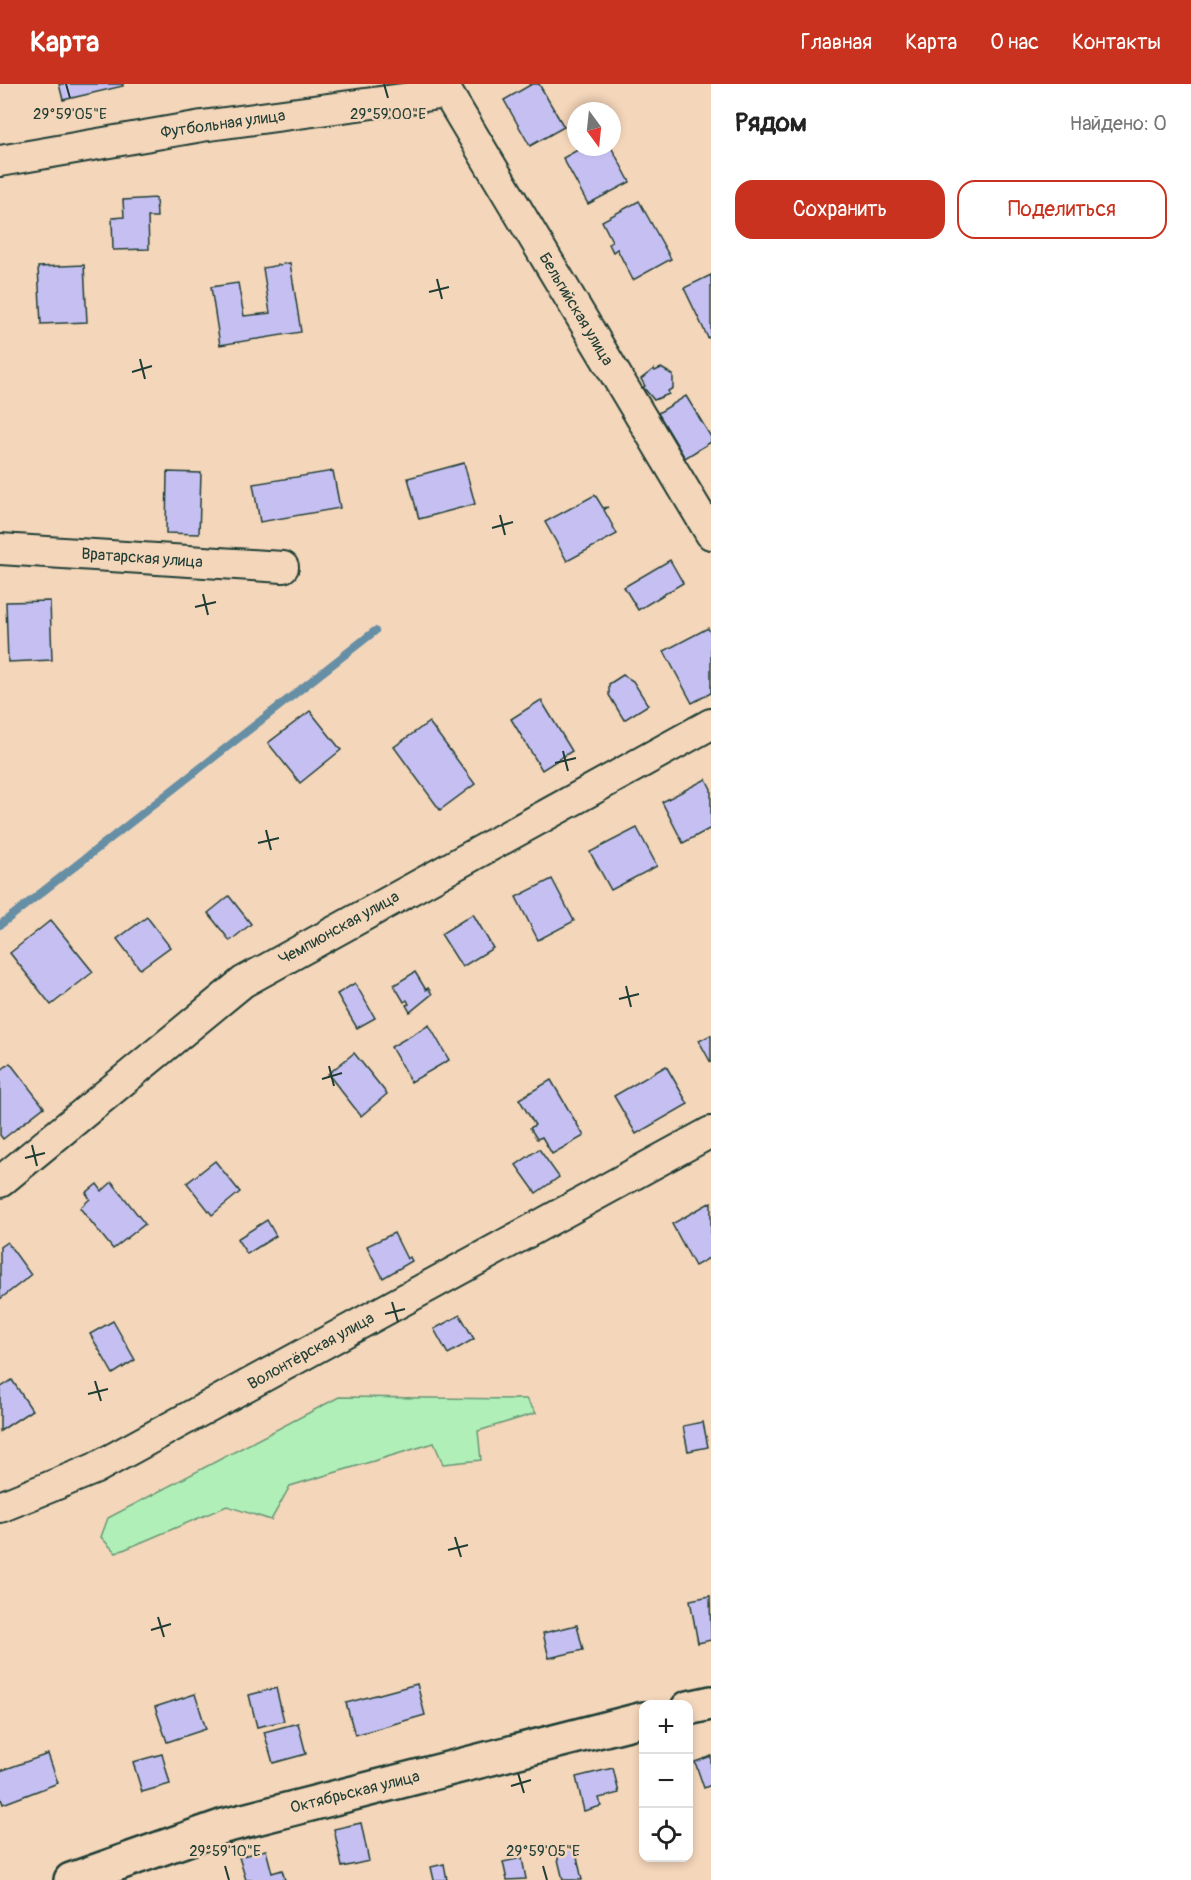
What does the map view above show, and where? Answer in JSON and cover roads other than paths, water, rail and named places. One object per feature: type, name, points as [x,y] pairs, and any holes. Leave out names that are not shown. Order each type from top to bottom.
[{"type":"main road","points":[[693,1707],[711,1703]]},
{"type":"main road","name":"Октябрьская улица","points":[[71,1880],[224,1826],[639,1720]]},
{"type":"street","name":"Футбольная улица","points":[[0,161],[202,126],[444,89]]},
{"type":"street","name":"Бельгийская улица","points":[[444,89],[711,534]]},
{"type":"street","name":"Вратарская улица","points":[[0,549],[283,567]]},
{"type":"street","name":"Чемпионская улица","points":[[0,1182],[243,982],[711,724]]},
{"type":"street","name":"Волонтёрская улица","points":[[0,1507],[94,1469],[711,1132]]},
{"type":"waterway","points":[[0,925],[375,631]]}]
